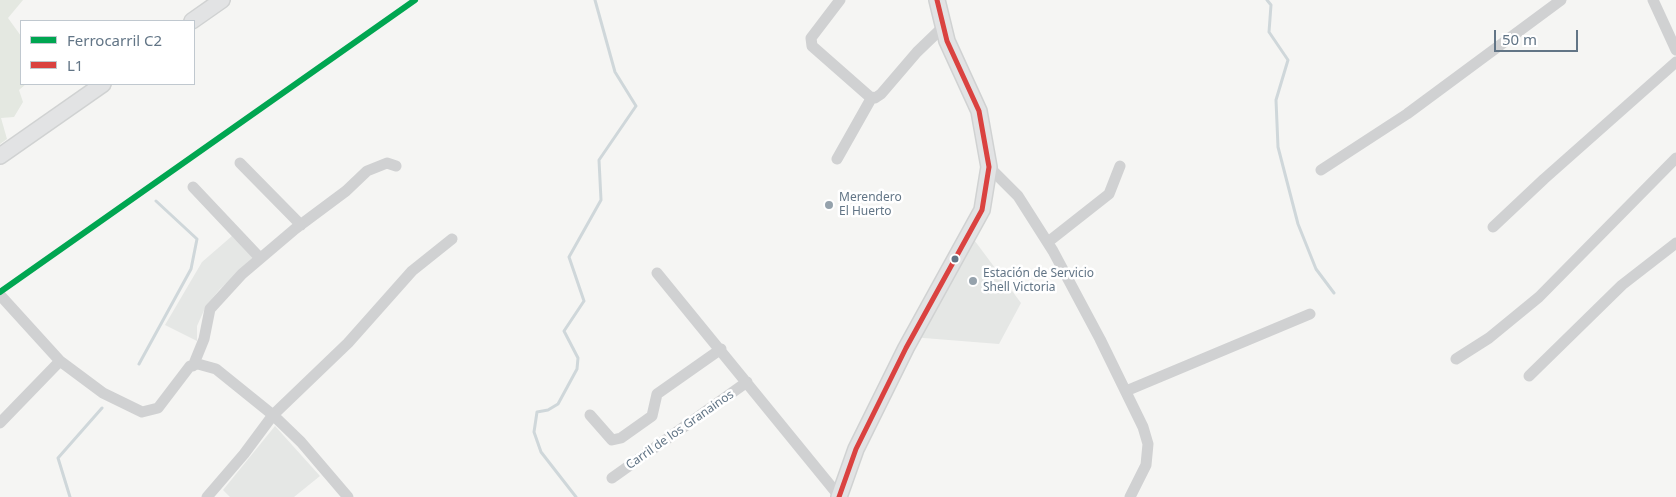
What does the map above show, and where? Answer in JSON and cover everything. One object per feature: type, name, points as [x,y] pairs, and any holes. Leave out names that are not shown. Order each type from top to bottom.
[{"type":"main road","points":[[193,20],[222,0]]},
{"type":"main road","points":[[839,497],[856,449],[906,348],[982,210],[989,168],[978,111],[947,41],[937,0]]},
{"type":"main road","points":[[0,156],[102,85]]},
{"type":"street","points":[[840,0],[811,38],[812,46],[872,97]]},
{"type":"street","points":[[1321,170],[1407,114],[1561,0]]},
{"type":"street","points":[[1653,0],[1676,50]]},
{"type":"street","points":[[837,159],[872,97],[881,94],[943,27]]},
{"type":"street","points":[[1494,227],[1544,179],[1676,62]]},
{"type":"street","points":[[1456,359],[1489,338],[1539,297],[1676,158]]},
{"type":"street","points":[[240,162],[301,225]]},
{"type":"street","points":[[0,294],[60,361],[103,393],[142,412],[158,408],[192,366],[204,339],[210,309],[242,274],[346,191],[366,171],[387,163],[396,166]]},
{"type":"street","points":[[1048,242],[1109,194],[1120,166]]},
{"type":"street","points":[[989,168],[1018,196],[1048,242],[1096,330],[1143,427],[1148,444],[1146,465],[1130,497]]},
{"type":"street","points":[[193,187],[260,258]]},
{"type":"street","points":[[206,497],[244,454],[273,415],[348,343],[412,271],[452,239]]},
{"type":"street","points":[[1529,376],[1622,285],[1676,243]]},
{"type":"street","name":"Carril de los Granainos","points":[[657,274],[721,349],[839,497]]},
{"type":"street","points":[[1126,391],[1310,314]]},
{"type":"street","points":[[590,415],[612,440],[620,438],[652,416],[657,394],[721,349]]},
{"type":"street","points":[[0,423],[60,361]]},
{"type":"street","points":[[192,366],[198,364],[216,369],[273,415],[301,442],[348,497]]},
{"type":"street","name":"Carril de los Granainos","points":[[612,478],[747,382]]},
{"type":"shaded area","points":[[0,0],[23,0],[8,18],[20,35],[20,85],[25,85],[19,90],[23,102],[14,117],[1,118],[7,139],[0,144]]},
{"type":"shaded area","name":"Estación de Servicio Shell Victoria","points":[[969,233],[1021,303],[999,344],[911,337]]},
{"type":"shaded area","points":[[232,236],[255,258],[220,289],[206,306],[197,326],[197,341],[165,325],[202,262]]},
{"type":"shaded area","points":[[275,426],[320,476],[294,497],[230,497],[223,490]]},
{"type":"waterway","points":[[576,497],[541,452],[534,432],[537,412],[548,410],[558,404],[577,369],[578,358],[564,331],[584,301],[569,257],[601,200],[599,160],[636,106],[615,72],[595,0]]},
{"type":"waterway","points":[[1267,0],[1271,5],[1269,32],[1288,60],[1276,100],[1278,147],[1298,224],[1316,269],[1334,293]]},
{"type":"waterway","points":[[139,364],[191,269],[197,239],[156,201]]},
{"type":"waterway","points":[[70,497],[58,458],[102,408]]},
{"type":"rail line","name":"C2","points":[[0,292],[415,0]]},
{"type":"transit line","name":"L1","points":[[839,497],[856,449],[906,348],[982,210],[989,167],[979,111],[947,41],[937,0]]},
{"type":"place","name":"Merendero El Huerto","points":[[829,205]]},
{"type":"place","name":"Estación de Servicio Shell Victoria","points":[[973,281]]}]
